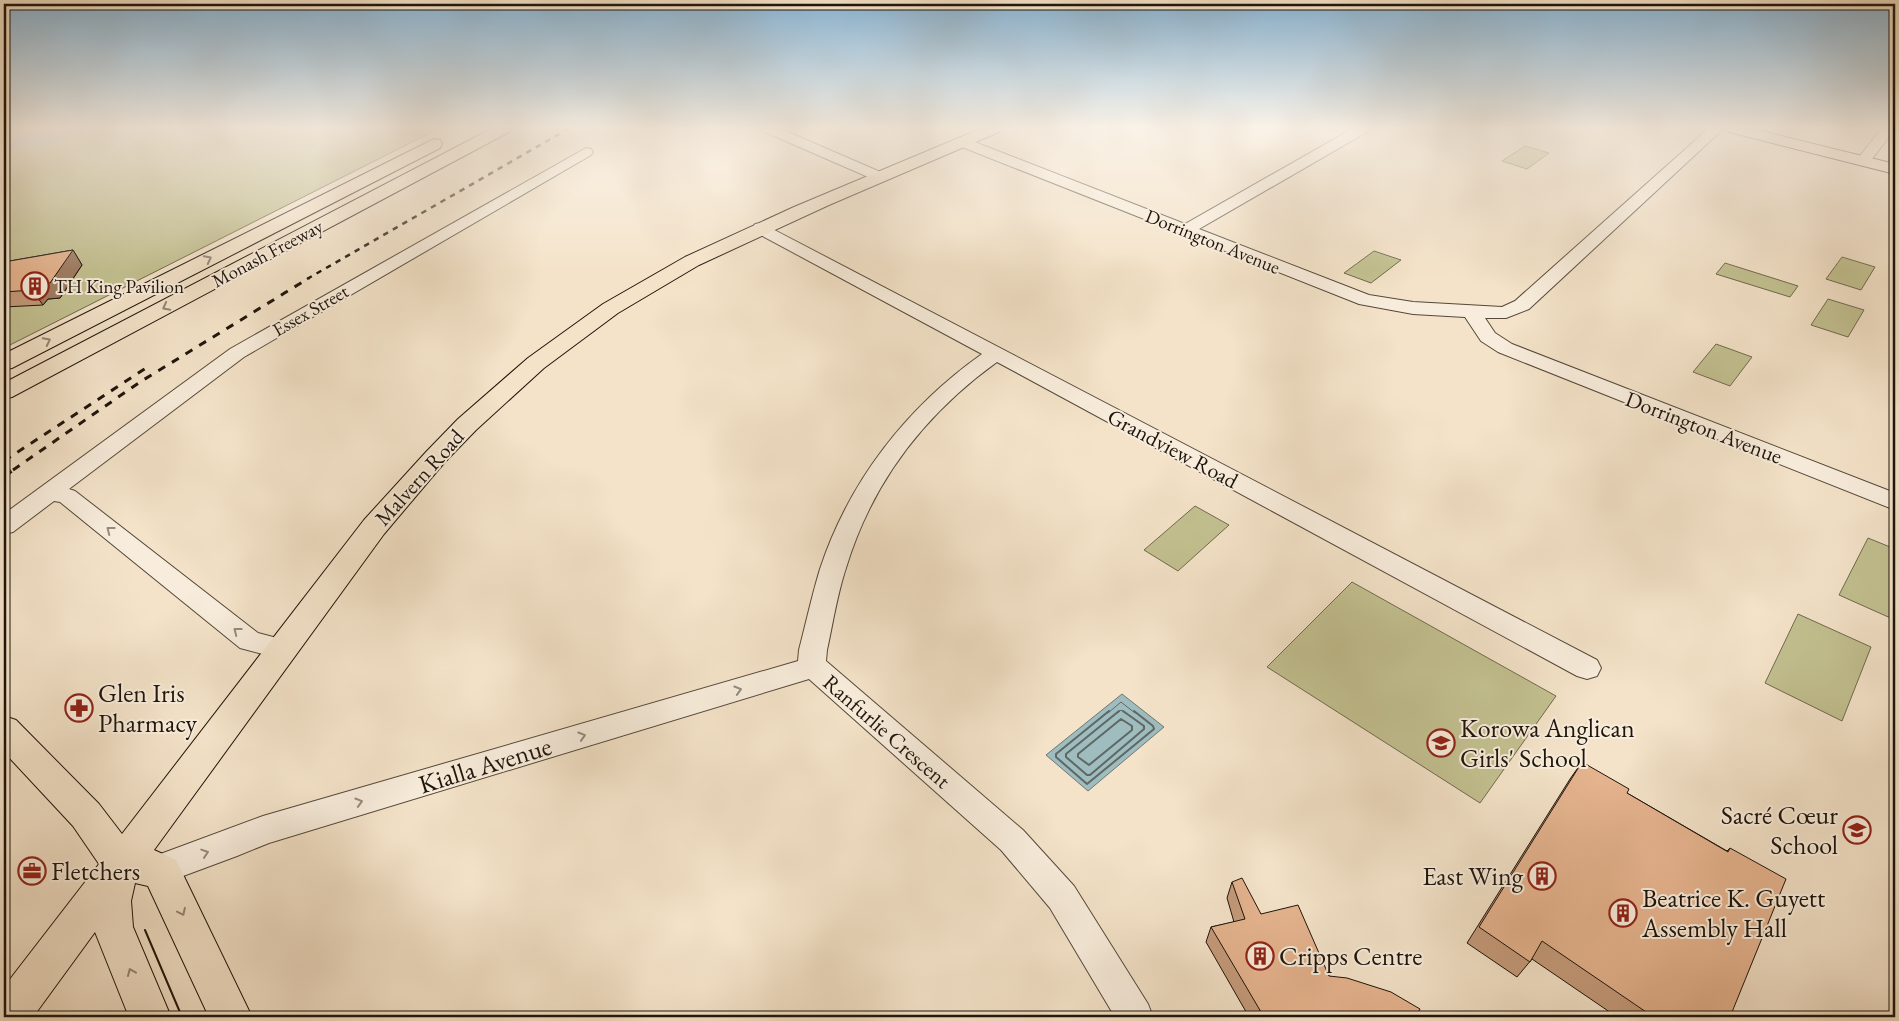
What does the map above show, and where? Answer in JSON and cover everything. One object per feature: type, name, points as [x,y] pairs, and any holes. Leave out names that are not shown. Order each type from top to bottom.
[{"type":"main road","name":"Monash Freeway","points":[[4,363],[369,177]]},
{"type":"main road","name":"Monash Freeway","points":[[4,392],[413,177]]},
{"type":"main road","name":"Malvern Road","points":[[7,1017],[140,867],[282,649],[400,495],[432,458],[489,402],[548,354],[614,306],[678,268],[761,228],[880,177]]},
{"type":"main road","points":[[4,730],[86,815],[140,867],[173,893],[231,1017]]},
{"type":"main road","points":[[140,867],[111,901],[114,927],[150,1017]]},
{"type":"street","name":"Essex Street","points":[[4,526],[237,353],[543,177]]},
{"type":"street","name":"Dorrington Avenue","points":[[1050,177],[1365,300],[1396,306],[1495,313],[1506,312],[1522,304],[1663,177]]},
{"type":"street","points":[[1186,230],[1279,177]]},
{"type":"street","name":"Grandview Road","points":[[761,228],[1586,668]]},
{"type":"street","name":"Dorrington Avenue","points":[[1472,312],[1484,334],[1499,347],[1895,502]]},
{"type":"street","points":[[1495,313],[1505,338],[1513,351]]},
{"type":"street","name":"Ranfurlie Crescent","points":[[995,354],[960,379],[932,403],[892,450],[873,479],[855,514],[833,569],[813,650],[814,667],[1012,840],[1037,866],[1062,896],[1135,1017]]},
{"type":"street","points":[[48,492],[67,496],[250,640],[282,649]]},
{"type":"street","name":"Kialla Avenue","points":[[140,867],[226,846],[264,830],[814,667]]},
{"type":"shaded area","points":[[4,177],[344,177],[4,348]]},
{"type":"shaded area","points":[[1374,251],[1401,260],[1371,283],[1344,273]]},
{"type":"shaded area","points":[[1842,257],[1875,267],[1861,290],[1826,279]]},
{"type":"shaded area","points":[[1725,263],[1798,286],[1790,297],[1716,274]]},
{"type":"shaded area","points":[[1828,299],[1864,310],[1848,337],[1811,325]]},
{"type":"shaded area","points":[[1716,344],[1752,357],[1730,386],[1693,372]]},
{"type":"shaded area","points":[[1195,506],[1229,525],[1178,571],[1144,550]]},
{"type":"shaded area","points":[[1868,538],[1895,549],[1895,620],[1839,595]]},
{"type":"shaded area","points":[[1352,582],[1556,696],[1480,803],[1267,667]]},
{"type":"shaded area","points":[[1798,614],[1871,647],[1842,721],[1765,683]]},
{"type":"water","points":[[1122,694],[1164,727],[1088,791],[1046,755]]},
{"type":"building","points":[[73,250],[50,283],[38,284],[32,290],[4,292],[4,262]]},
{"type":"building","points":[[1582,762],[1629,789],[1627,793],[1728,852],[1730,848],[1786,879],[1730,1017],[1652,1017],[1542,941],[1530,962],[1479,927]]},
{"type":"building","name":"Cripps Centre","points":[[1242,878],[1261,914],[1298,905],[1329,976],[1347,978],[1391,992],[1420,1009],[1416,1017],[1266,1017],[1261,1012],[1211,927],[1245,919],[1232,882]]},
{"type":"tram line","points":[[145,930],[182,1017]]},
{"type":"railway","points":[[307,279],[485,177]]},
{"type":"railway","points":[[13,470],[140,382],[309,278]]},
{"type":"railway","points":[[4,461],[146,368]]},
{"type":"railway","points":[[4,476],[14,469]]},
{"type":"place","name":"TH King Pavilion","points":[[35,286]]},
{"type":"place","name":"Glen Iris Pharmacy","points":[[79,708]]},
{"type":"place","name":"Korowa Anglican Girls' School","points":[[1441,743]]},
{"type":"place","name":"Sacré Cœur School","points":[[1857,830]]},
{"type":"place","name":"Fletchers","points":[[32,871]]},
{"type":"place","name":"East Wing","points":[[1542,876]]},
{"type":"place","name":"Beatrice K. Guyett Assembly Hall","points":[[1623,913]]},
{"type":"place","name":"Cripps Centre","points":[[1260,956]]}]
